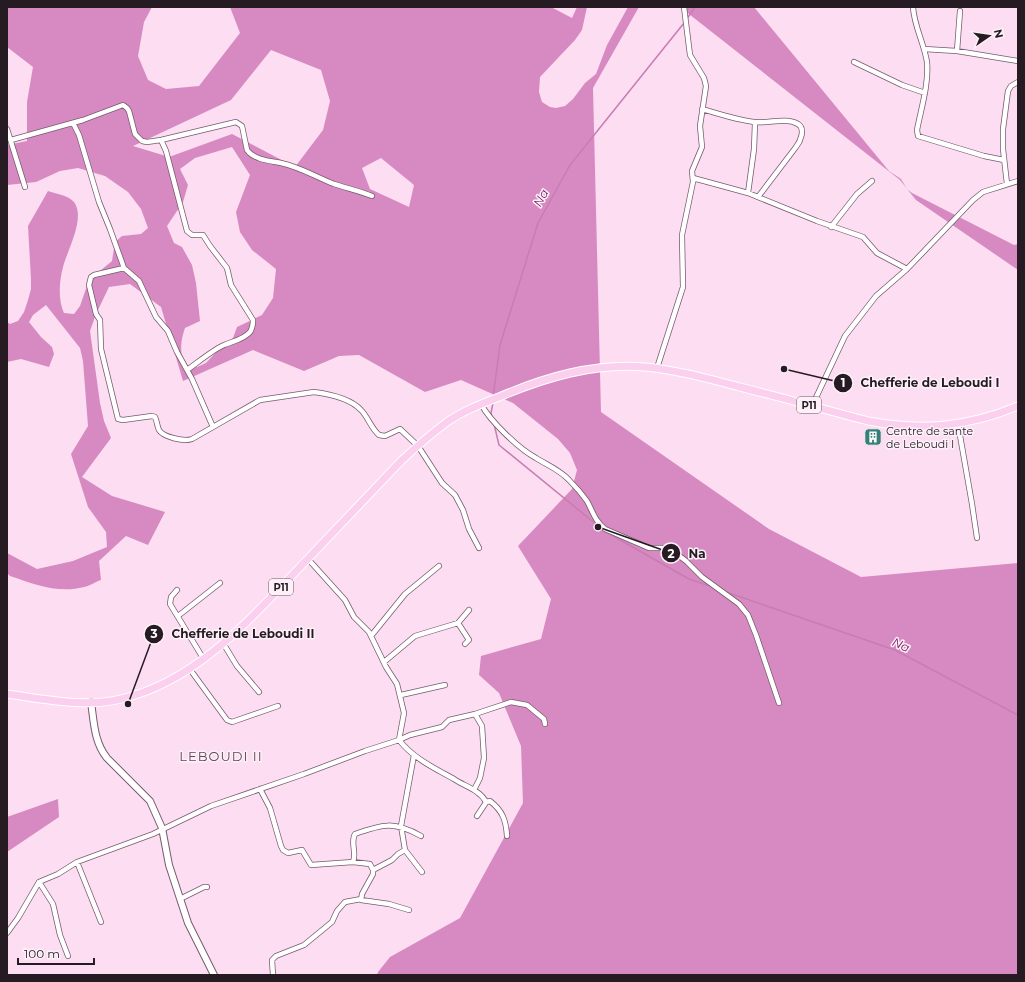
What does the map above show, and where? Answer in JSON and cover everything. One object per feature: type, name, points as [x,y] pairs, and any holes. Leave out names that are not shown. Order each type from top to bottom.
[{"type":"main road","name":"P11","points":[[7,694],[91,702],[121,699],[139,694],[158,686],[189,668],[223,643],[244,625],[401,461],[448,422],[481,404],[525,386],[582,369],[628,366],[657,368],[694,375],[868,421],[913,427],[958,424],[980,420],[1018,406]]},
{"type":"street","points":[[657,368],[683,287],[682,235],[693,182],[692,171],[702,150],[700,126],[706,86],[704,78],[690,55],[684,7]]},
{"type":"street","points":[[913,7],[924,49],[927,72],[925,92],[917,130],[919,137],[984,156],[1004,160]]},
{"type":"street","points":[[957,51],[960,11]]},
{"type":"street","points":[[924,49],[957,51],[1018,61]]},
{"type":"street","points":[[854,62],[902,86],[925,92]]},
{"type":"street","points":[[1007,184],[1004,160],[1004,129],[1008,91],[1011,86],[1018,82]]},
{"type":"street","points":[[11,140],[83,120],[123,106],[129,111],[135,134],[138,138],[146,142],[161,140],[236,122],[242,126],[249,153],[261,159],[295,166],[334,184],[355,189],[372,196]]},
{"type":"street","points":[[702,109],[755,122],[777,120],[800,126],[800,141],[758,197]]},
{"type":"street","points":[[748,193],[754,149],[755,122]]},
{"type":"street","points":[[73,123],[79,135],[99,202],[124,268],[139,281],[156,317],[168,331],[213,427]]},
{"type":"street","points":[[7,128],[25,187]]},
{"type":"street","points":[[161,140],[166,151],[188,231],[192,235],[203,235],[227,268],[232,285],[253,320],[253,325],[250,332],[234,342],[223,345],[187,370]]},
{"type":"street","points":[[693,178],[748,193],[831,227],[863,237],[877,253],[907,269]]},
{"type":"street","points":[[812,406],[845,336],[876,296],[907,269],[973,200],[983,192],[1018,181]]},
{"type":"street","points":[[831,227],[857,194],[872,182]]},
{"type":"street","points":[[124,268],[94,275],[91,277],[89,284],[96,314],[100,320],[101,349],[118,419],[123,420],[152,416],[155,417],[159,430],[164,434],[184,441],[192,439],[260,400],[291,395],[318,393],[348,401],[357,406],[379,435],[385,436],[400,430],[418,446],[442,484],[455,495],[463,510],[469,529],[479,548]]},
{"type":"street","points":[[481,404],[486,413],[496,424],[523,449],[535,458],[547,463],[569,479],[586,499],[594,518],[601,526],[649,548],[661,548],[674,552],[686,561],[702,577],[740,604],[748,614],[756,634],[779,703]]},
{"type":"street","points":[[958,424],[972,504],[976,538]]},
{"type":"street","points":[[308,559],[345,600],[354,617],[371,636],[397,684],[401,695],[404,717],[399,740]]},
{"type":"street","points":[[371,636],[405,594],[439,566]]},
{"type":"street","points":[[178,616],[220,583]]},
{"type":"street","points":[[177,590],[169,600],[170,604],[203,658]]},
{"type":"street","points":[[384,662],[415,636],[458,623],[469,610]]},
{"type":"street","points":[[458,623],[469,640],[465,644]]},
{"type":"street","points":[[223,643],[237,666],[259,692]]},
{"type":"street","points":[[189,668],[218,710],[229,722],[278,706]]},
{"type":"street","points":[[401,695],[445,685]]},
{"type":"street","points":[[91,702],[96,736],[101,750],[107,758],[150,801],[162,828],[169,865],[193,935],[214,975]]},
{"type":"street","points":[[7,933],[40,882],[58,874],[77,862],[153,834],[162,828],[210,806],[260,790],[399,740],[410,734],[442,727],[449,720],[475,714],[511,702],[527,706],[544,719],[545,724]]},
{"type":"street","points":[[474,790],[480,778],[484,758],[482,726],[475,714]]},
{"type":"street","points":[[399,740],[414,755],[474,790],[486,802]]},
{"type":"street","points":[[414,755],[401,826],[405,850],[422,872]]},
{"type":"street","points":[[260,790],[270,808],[281,846],[284,850],[288,852],[302,850],[310,865],[353,862],[370,864],[373,874],[361,899]]},
{"type":"street","points":[[486,802],[490,801],[498,807],[506,822],[507,836]]},
{"type":"street","points":[[477,816],[486,802]]},
{"type":"street","points":[[353,862],[353,839],[355,834],[389,825],[401,826],[421,836]]},
{"type":"street","points":[[373,870],[392,860],[405,850]]},
{"type":"street","points":[[77,862],[101,922]]},
{"type":"street","points":[[40,882],[53,904],[60,935],[68,956]]},
{"type":"street","points":[[180,899],[204,887],[207,887]]},
{"type":"street","points":[[273,975],[272,960],[276,956],[304,945],[332,922],[337,911],[345,902],[361,899],[370,902],[389,904],[408,910]]},
{"type":"shaded area","points":[[7,7],[152,7],[144,22],[138,56],[148,80],[166,89],[199,86],[240,33],[230,7],[551,7],[572,18],[577,7],[587,7],[582,30],[575,40],[540,77],[539,92],[542,102],[550,107],[556,108],[565,106],[573,99],[585,83],[596,74],[607,45],[628,7],[639,7],[593,88],[601,412],[769,529],[861,577],[1018,563],[1018,975],[377,975],[390,957],[460,918],[523,803],[521,746],[499,693],[479,675],[481,656],[541,639],[551,599],[518,546],[572,489],[577,470],[570,453],[558,439],[513,403],[461,380],[425,392],[359,355],[339,356],[304,371],[253,350],[183,381],[161,307],[130,284],[109,287],[96,314],[90,331],[100,403],[104,421],[111,438],[82,477],[112,496],[165,512],[148,545],[126,536],[99,561],[101,580],[88,586],[74,589],[55,589],[10,576],[7,573],[7,553],[37,569],[73,561],[107,547],[106,532],[88,507],[71,454],[88,426],[83,361],[80,348],[46,305],[33,315],[29,322],[41,337],[52,347],[54,354],[49,367],[21,359],[7,362],[7,322],[10,324],[18,321],[24,312],[31,289],[28,226],[48,191],[65,196],[74,202],[77,209],[77,225],[63,267],[60,291],[64,313],[74,314],[80,306],[89,280],[112,261],[115,242],[122,236],[141,234],[148,228],[141,209],[128,192],[105,176],[78,168],[60,171],[36,182],[7,185],[7,145],[27,141],[27,102],[33,67],[7,47]],"holes":[[[271,50],[321,70],[330,101],[323,130],[295,167],[232,134],[169,157],[133,146],[231,100]],[[232,147],[250,175],[236,212],[240,232],[252,250],[276,269],[273,298],[262,315],[237,327],[233,338],[221,347],[206,363],[187,369],[184,364],[181,344],[185,328],[200,321],[196,283],[192,265],[182,247],[174,243],[167,226],[183,202],[188,185],[180,169],[195,158]],[[381,158],[414,185],[409,207],[370,189],[362,168]]]},
{"type":"shaded area","points":[[680,7],[754,7],[889,171],[901,179],[906,188],[900,180]]},
{"type":"shaded area","points":[[908,189],[912,193],[1014,245],[1018,244],[1018,270],[916,200]]},
{"type":"shaded area","points":[[58,799],[59,817],[7,852],[7,817]]},
{"type":"waterway","name":"Na","points":[[686,20],[695,7]]},
{"type":"waterway","name":"Na","points":[[493,397],[500,345],[538,223],[570,165],[684,23]]},
{"type":"waterway","name":"Na","points":[[492,417],[491,413],[493,403]]},
{"type":"waterway","name":"Na","points":[[494,424],[499,445],[602,529]]},
{"type":"waterway","name":"Na","points":[[608,533],[689,579],[713,587]]},
{"type":"waterway","name":"Na","points":[[726,592],[895,650],[1018,715]]},
{"type":"place","name":"Chefferie de Leboudi I","points":[[784,369]]},
{"type":"place","name":"Centre de sante de Leboudi I","points":[[873,437]]},
{"type":"place","name":"Na","points":[[598,527]]},
{"type":"place","name":"Chefferie de Leboudi II","points":[[128,704]]},
{"type":"district","name":"LEBOUDI II","points":[[221,756]]}]
